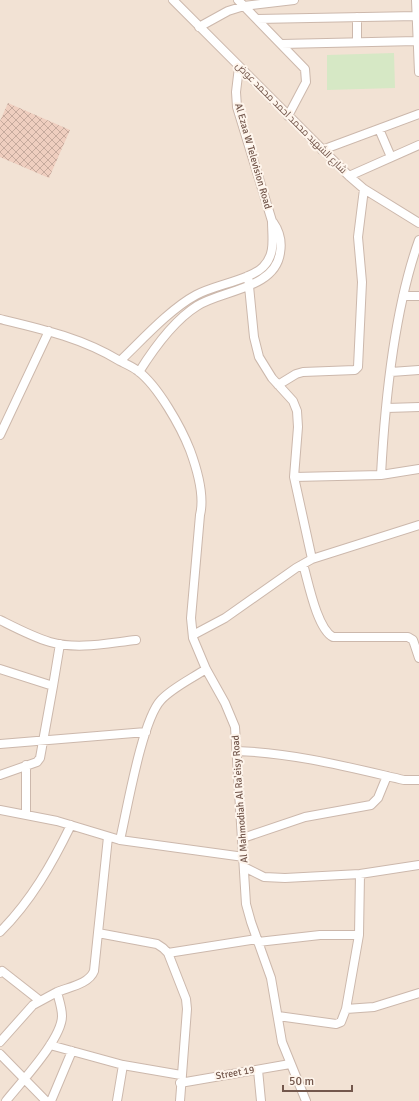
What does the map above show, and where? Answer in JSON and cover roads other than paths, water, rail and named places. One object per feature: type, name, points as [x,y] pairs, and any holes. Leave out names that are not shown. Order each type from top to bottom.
[{"type":"street","name":"شارع الشهيد محمد احمد محمد عوض","points":[[173,0],[349,176],[364,189],[419,223]]},
{"type":"street","points":[[199,27],[241,3],[294,0]]},
{"type":"street","points":[[416,0],[419,72]]},
{"type":"street","points":[[241,3],[303,65],[307,77],[304,86],[288,116]]},
{"type":"street","points":[[257,19],[417,16]]},
{"type":"street","points":[[357,17],[357,42]]},
{"type":"street","points":[[281,44],[417,40]]},
{"type":"street","name":"Al Ezaa W Television Road","points":[[120,361],[187,300],[210,288],[248,276],[263,267],[271,255],[273,240],[272,221],[238,107],[236,92],[239,67]]},
{"type":"street","points":[[322,150],[419,114]]},
{"type":"street","points":[[379,129],[391,157]]},
{"type":"street","points":[[349,176],[419,145]]},
{"type":"street","points":[[278,385],[299,373],[355,370],[358,367],[362,282],[358,237],[364,189]]},
{"type":"street","name":"Al Ezaa W Television Road","points":[[139,372],[154,350],[189,311],[206,301],[266,278],[272,272],[280,256],[281,239],[277,228],[272,221]]},
{"type":"street","points":[[381,475],[391,372],[403,296],[411,261],[419,240]]},
{"type":"street","points":[[248,276],[256,348],[263,364],[278,385],[293,401],[297,411],[298,427],[294,477],[312,559]]},
{"type":"street","points":[[403,296],[419,296]]},
{"type":"street","name":"Al Mahmodiah Al Ra'eisy Road","points":[[0,319],[80,340],[139,372],[152,386],[177,422],[188,446],[198,476],[202,505],[192,610],[193,635],[206,669],[225,703],[235,727],[238,751],[246,904],[271,978],[282,1042],[306,1101]]},
{"type":"street","points":[[0,435],[49,331]]},
{"type":"street","points":[[391,372],[419,370]]},
{"type":"street","points":[[387,408],[419,407]]},
{"type":"street","points":[[294,477],[381,475],[419,469]]},
{"type":"street","points":[[193,635],[225,618],[312,559],[419,525]]},
{"type":"street","points":[[303,564],[316,609],[323,628],[328,634],[333,637],[408,637],[413,640],[419,658]]},
{"type":"street","points":[[0,620],[42,640],[60,644],[80,646],[136,640]]},
{"type":"street","points":[[0,776],[39,760],[44,741],[60,644]]},
{"type":"street","points":[[0,669],[53,686]]},
{"type":"street","points":[[120,840],[146,732],[154,709],[160,701],[206,669]]},
{"type":"street","points":[[0,744],[146,732]]},
{"type":"street","points":[[238,751],[266,752],[301,756],[404,780],[419,780]]},
{"type":"street","points":[[26,765],[26,814]]},
{"type":"street","points":[[243,838],[305,817],[370,804],[378,798],[387,776]]},
{"type":"street","points":[[0,810],[26,814],[71,825],[120,840],[244,857]]},
{"type":"street","points":[[0,932],[30,899],[47,872],[71,825]]},
{"type":"street","points":[[0,1042],[40,1000],[85,981],[92,974],[98,933],[108,837]]},
{"type":"street","points":[[244,867],[255,874],[274,878],[360,874],[419,865]]},
{"type":"street","points":[[278,1016],[336,1024],[341,1022],[346,1009],[359,935],[360,874]]},
{"type":"street","points":[[98,933],[157,944],[168,953],[186,999],[187,1009],[180,1079],[180,1101]]},
{"type":"street","points":[[168,953],[258,941],[320,935],[359,935]]},
{"type":"street","points":[[1,971],[40,1000]]},
{"type":"street","points":[[6,1101],[50,1045],[59,1031],[62,1017],[57,992]]},
{"type":"street","points":[[346,1009],[374,1007],[419,993]]},
{"type":"street","name":"Street 19","points":[[50,1045],[180,1079],[258,1070],[290,1064]]},
{"type":"street","points":[[51,1101],[72,1051]]},
{"type":"street","points":[[0,1054],[46,1101]]},
{"type":"street","points":[[117,1101],[123,1065]]},
{"type":"street","points":[[258,1070],[261,1101]]}]
